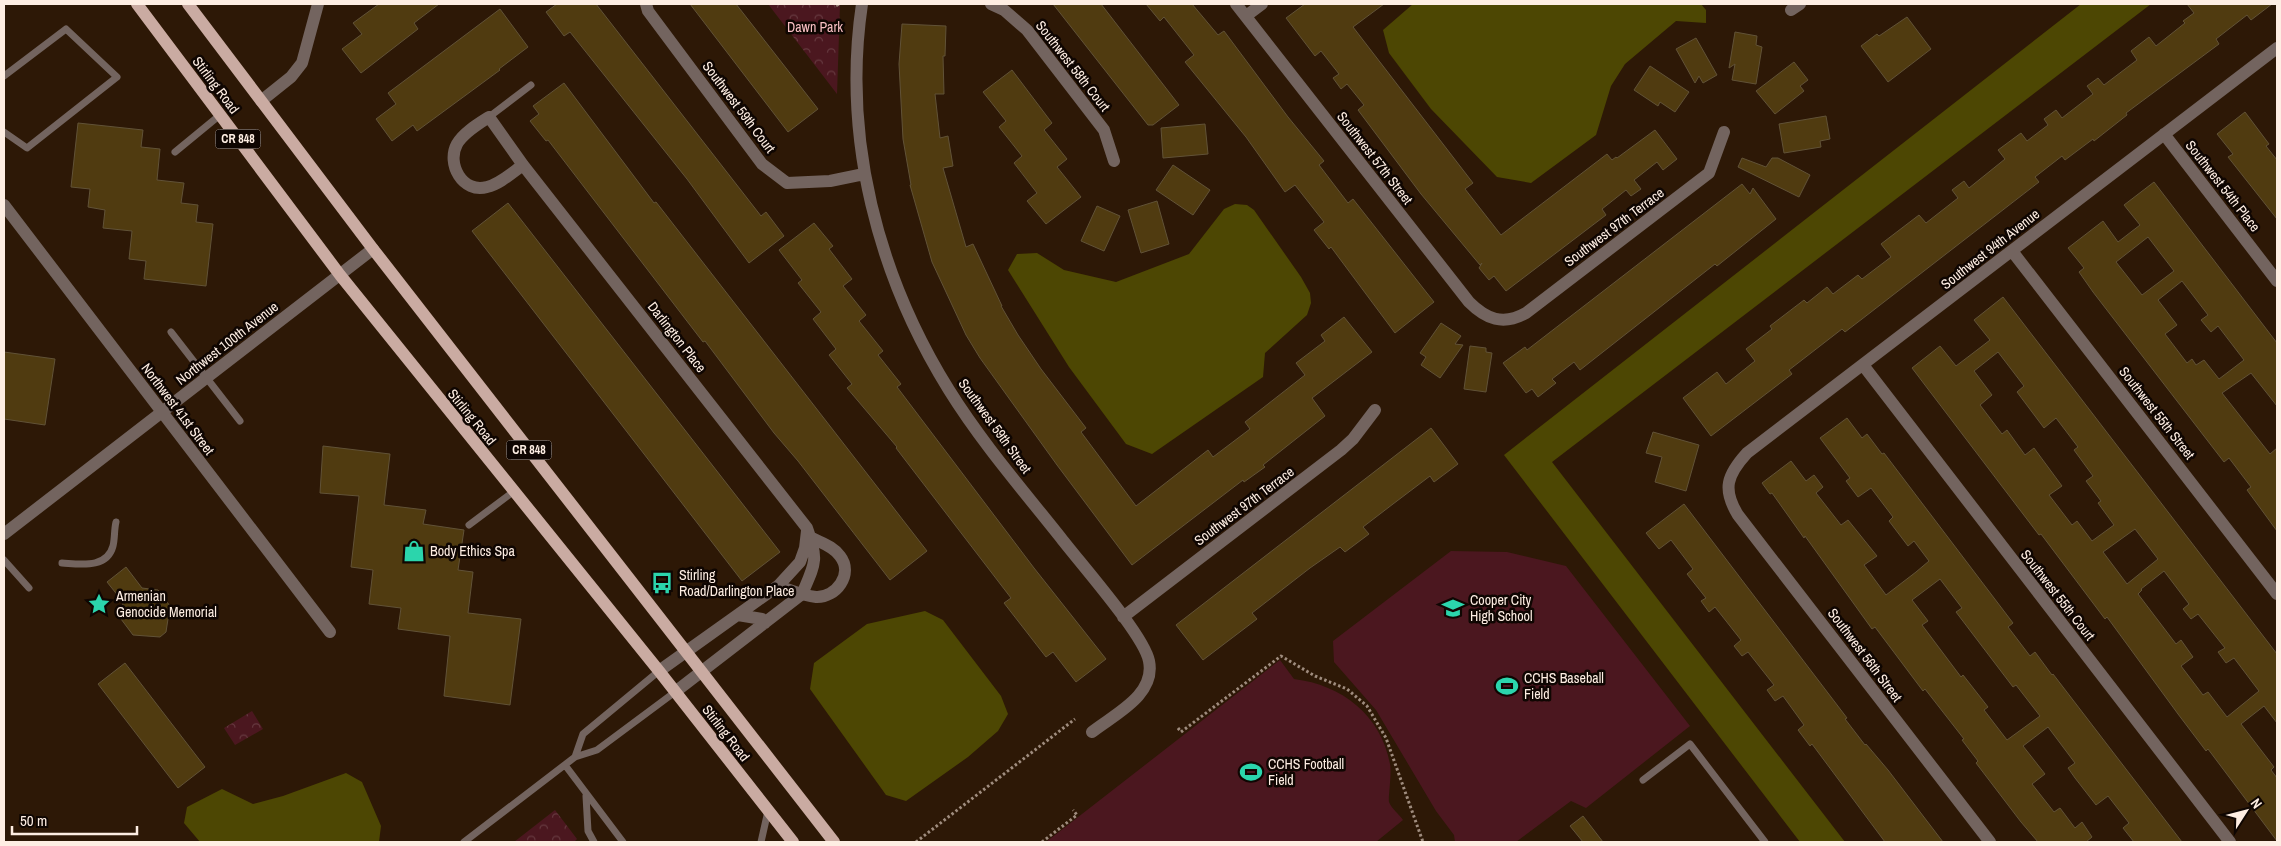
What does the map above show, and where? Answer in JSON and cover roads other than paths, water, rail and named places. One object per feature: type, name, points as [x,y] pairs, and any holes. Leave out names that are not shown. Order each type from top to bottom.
[{"type":"main road","name":"Stirling Road","points":[[137,4],[340,274],[513,492],[659,671],[793,842]]},
{"type":"main road","name":"Stirling Road","points":[[188,4],[373,249],[834,842]]},
{"type":"street","points":[[261,101],[291,77],[302,63],[318,4]]},
{"type":"street","name":"Southwest 59th Court","points":[[646,4],[648,11],[762,164],[787,183],[830,181],[864,174]]},
{"type":"street","name":"Southwest 59th Street","points":[[862,4],[857,64],[858,118],[864,174],[893,277],[916,329],[949,390],[975,429],[1123,617],[1147,653],[1150,662],[1147,682],[1136,699],[1092,732]]},
{"type":"street","name":"Southwest 58th Court","points":[[991,4],[1004,10],[1027,30],[1104,130],[1114,161]]},
{"type":"street","name":"Southwest 57th Street","points":[[1236,4],[1469,302],[1487,316],[1498,321]]},
{"type":"street","points":[[1246,16],[1262,4]]},
{"type":"street","name":"Southwest 94th Avenue","points":[[1729,480],[1747,453],[2277,48]]},
{"type":"street","points":[[489,117],[465,134],[457,143],[453,158],[459,176],[470,186],[487,188],[523,165]]},
{"type":"street","name":"Darlington Place","points":[[489,117],[523,165],[809,533],[815,549],[815,560],[802,594]]},
{"type":"street","name":"Southwest 97th Terrace","points":[[1498,321],[1517,318],[1526,313],[1709,173],[1724,132]]},
{"type":"street","name":"Southwest 54th Place","points":[[2164,134],[2277,281]]},
{"type":"street","name":"Northwest 41st Street","points":[[4,205],[330,632]]},
{"type":"street","name":"Northwest 100th Avenue","points":[[4,534],[373,249]]},
{"type":"street","name":"Southwest 55th Street","points":[[2012,251],[2277,594]]},
{"type":"street","name":"Southwest 55th Court","points":[[1863,365],[2230,842]]},
{"type":"street","name":"Southwest 97th Terrace","points":[[1123,617],[1341,450],[1374,410]]},
{"type":"street","name":"Southwest 56th Street","points":[[1729,480],[1730,497],[1738,515],[1990,842]]},
{"type":"street","points":[[659,671],[778,586],[800,562],[809,533],[842,557],[845,569],[843,580],[836,590],[827,596],[815,597],[778,586]]},
{"type":"street","points":[[675,692],[802,594]]},
{"type":"street","points":[[738,614],[762,619],[765,623]]},
{"type":"lane","points":[[4,76],[66,29],[117,77],[27,148],[4,132]]},
{"type":"lane","points":[[489,117],[530,85]]},
{"type":"lane","points":[[175,152],[220,115]]},
{"type":"lane","points":[[171,332],[240,421]]},
{"type":"lane","points":[[469,525],[513,492]]},
{"type":"lane","points":[[62,563],[88,564],[104,559],[113,546],[116,522]]},
{"type":"lane","points":[[4,560],[29,588]]},
{"type":"lane","points":[[575,757],[583,734],[659,671]]},
{"type":"lane","points":[[464,842],[575,757],[597,750],[675,692]]},
{"type":"lane","points":[[1643,780],[1690,744],[1765,842]]},
{"type":"lane","points":[[565,765],[623,842]]},
{"type":"lane","points":[[586,795],[588,831],[594,842]]},
{"type":"lane","points":[[761,842],[768,810]]},
{"type":"place","name":"Body Ethics Spa","points":[[414,551]]},
{"type":"place","name":"Stirling Road/Darlington Place","points":[[662,583]]},
{"type":"place","name":"Armenian Genocide Memorial","points":[[99,604]]},
{"type":"place","name":"Cooper City High School","points":[[1453,608]]},
{"type":"place","name":"CCHS Baseball Field","points":[[1507,686]]},
{"type":"place","name":"CCHS Football Field","points":[[1251,772]]},
{"type":"park label","name":"Dawn Park","points":[[815,27]]}]
